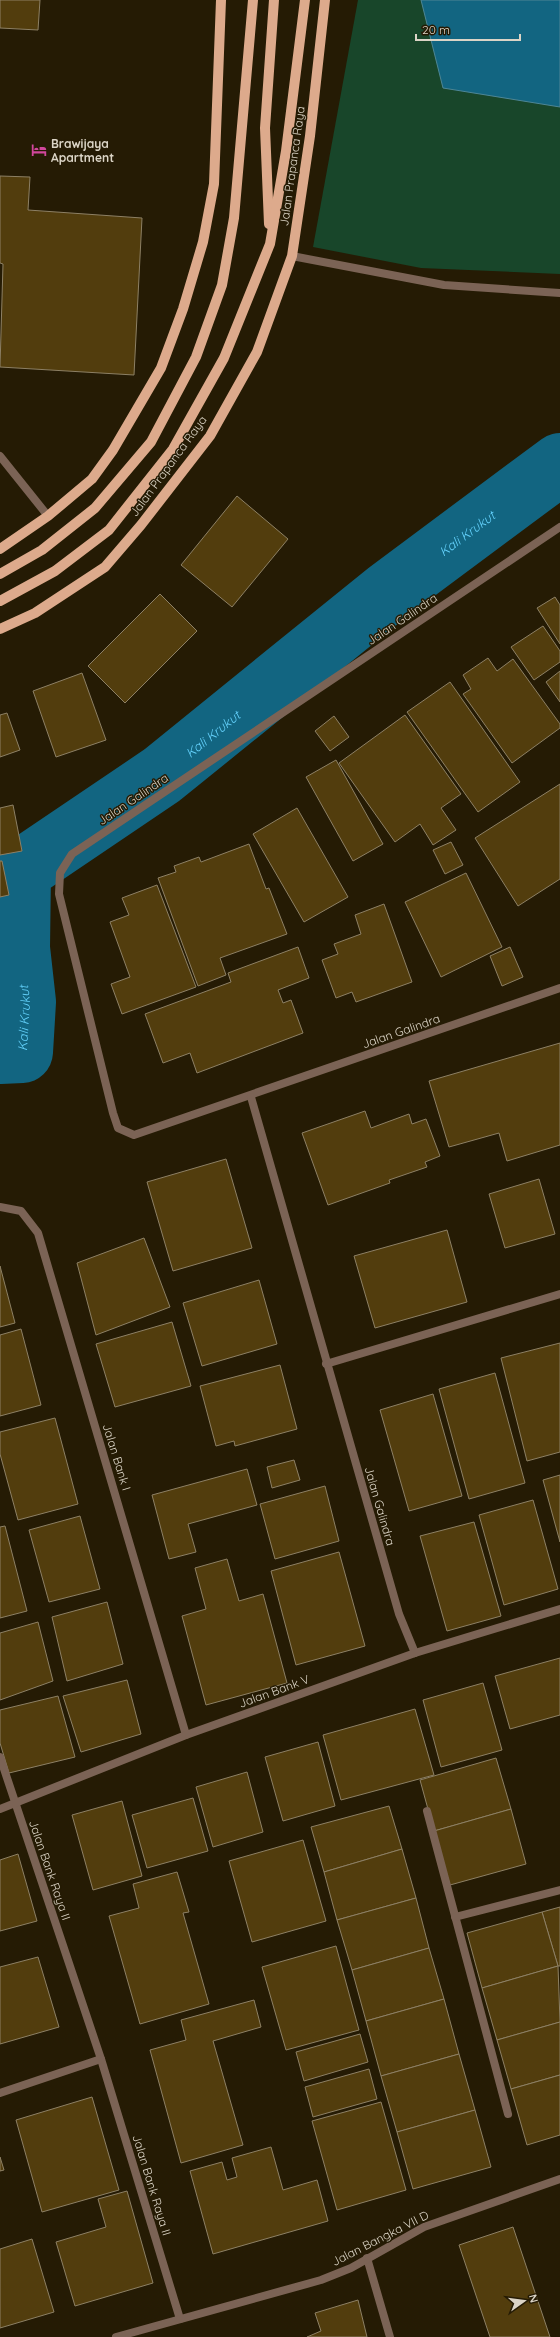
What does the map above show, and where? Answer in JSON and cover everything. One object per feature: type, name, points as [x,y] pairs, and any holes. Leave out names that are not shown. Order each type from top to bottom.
[{"type":"main road","points":[[0,549],[48,516],[92,479],[113,450],[161,368],[183,309],[203,242],[214,184],[221,0]]},
{"type":"main road","points":[[0,574],[42,550],[94,508],[151,442],[196,357],[222,285],[234,218],[253,0]]},
{"type":"main road","points":[[270,244],[265,128],[274,0]]},
{"type":"main road","points":[[0,601],[55,572],[109,530],[173,449],[224,358],[270,244],[286,151],[305,0]]},
{"type":"main road","name":"Jalan Prapanca Raya","points":[[0,629],[35,613],[105,567],[141,525],[210,436],[257,352],[292,256],[310,136],[326,0]]},
{"type":"street","points":[[292,256],[444,285],[560,293]]},
{"type":"street","points":[[0,456],[48,516]]},
{"type":"street","name":"Jalan Galindra","points":[[560,527],[72,854],[60,873],[58,894],[112,1113],[118,1128],[134,1135],[251,1097],[560,988]]},
{"type":"street","name":"Jalan Galindra","points":[[251,1097],[326,1364],[399,1614],[415,1653]]},
{"type":"street","name":"Jalan Bank I","points":[[0,1207],[21,1211],[38,1233],[186,1735]]},
{"type":"street","points":[[326,1364],[560,1294]]},
{"type":"street","name":"Jalan Bank V","points":[[0,1809],[186,1735],[415,1653],[560,1608]]},
{"type":"street","name":"Jalan Bank Raya II","points":[[0,1757],[101,2059],[180,2318]]},
{"type":"street","points":[[426,1811],[508,2114]]},
{"type":"street","points":[[455,1917],[560,1890]]},
{"type":"street","points":[[0,2093],[101,2059]]},
{"type":"street","name":"Jalan Bangka VII D","points":[[116,2337],[321,2280],[351,2268],[424,2227],[560,2179]]},
{"type":"street","points":[[367,2258],[390,2337]]},
{"type":"green space","points":[[358,0],[560,0],[560,274],[421,268],[313,247]]},
{"type":"water","points":[[421,0],[560,0],[560,107],[443,88]]},
{"type":"building","points":[[0,0],[40,0],[38,30],[0,28]]},
{"type":"building","name":"Brawijaya Apartment","points":[[0,176],[30,177],[28,210],[142,218],[134,375],[0,367],[3,264],[0,263]]},
{"type":"building","points":[[237,496],[288,539],[232,607],[181,565]]},
{"type":"building","points":[[160,594],[197,631],[125,703],[88,666]]},
{"type":"building","points":[[555,597],[560,605],[560,644],[537,608]]},
{"type":"building","points":[[543,626],[560,651],[560,662],[534,680],[511,647]]},
{"type":"building","points":[[488,658],[497,671],[513,659],[560,724],[560,728],[512,763],[463,694],[471,689],[463,675]]},
{"type":"building","points":[[560,671],[560,702],[546,682]]},
{"type":"building","points":[[82,673],[106,740],[56,757],[33,691]]},
{"type":"building","points":[[450,682],[520,782],[478,812],[407,712]]},
{"type":"building","points":[[7,713],[20,750],[0,757],[0,715]]},
{"type":"building","points":[[405,715],[461,794],[441,808],[456,830],[433,845],[420,824],[395,842],[339,763]]},
{"type":"building","points":[[334,716],[349,737],[330,751],[315,731]]},
{"type":"building","points":[[336,760],[383,844],[353,861],[306,777]]},
{"type":"building","points":[[560,784],[560,879],[518,906],[475,838]]},
{"type":"building","points":[[13,805],[22,851],[0,855],[0,808]]},
{"type":"building","points":[[297,808],[348,897],[304,922],[253,834]]},
{"type":"building","points":[[451,842],[463,865],[445,874],[433,850]]},
{"type":"building","points":[[249,844],[266,889],[269,888],[287,934],[220,958],[226,975],[198,986],[158,878],[176,872],[174,866],[199,857],[201,862]]},
{"type":"building","points":[[0,861],[2,861],[9,895],[0,897]]},
{"type":"building","points":[[466,873],[502,947],[441,977],[405,902]]},
{"type":"building","points":[[157,885],[196,987],[122,1014],[111,984],[130,977],[110,922],[129,915],[122,898]]},
{"type":"building","points":[[384,904],[412,982],[356,1002],[352,992],[336,998],[322,960],[338,954],[334,944],[361,934],[355,915]]},
{"type":"building","points":[[298,947],[309,978],[278,990],[283,1003],[291,1000],[303,1033],[197,1073],[190,1053],[163,1063],[145,1014],[231,982],[228,973]]},
{"type":"building","points":[[510,947],[523,977],[502,986],[490,956]]},
{"type":"building","points":[[560,1043],[560,1145],[507,1161],[499,1133],[449,1147],[429,1081]]},
{"type":"building","points":[[365,1111],[371,1128],[409,1114],[412,1124],[426,1119],[440,1156],[425,1162],[427,1167],[389,1180],[390,1183],[328,1205],[302,1133]]},
{"type":"building","points":[[226,1159],[252,1248],[173,1271],[147,1182]]},
{"type":"building","points":[[539,1179],[555,1234],[505,1248],[489,1194]]},
{"type":"building","points":[[447,1230],[467,1302],[375,1328],[354,1256]]},
{"type":"building","points":[[144,1238],[170,1307],[96,1335],[77,1263]]},
{"type":"building","points":[[0,1266],[15,1323],[0,1327]]},
{"type":"building","points":[[259,1280],[277,1344],[202,1366],[183,1303]]},
{"type":"building","points":[[172,1322],[191,1386],[115,1407],[96,1344]]},
{"type":"building","points":[[21,1329],[41,1405],[0,1416],[0,1335]]},
{"type":"building","points":[[560,1343],[560,1452],[527,1461],[501,1358]]},
{"type":"building","points":[[280,1365],[297,1429],[235,1446],[234,1441],[216,1446],[200,1386]]},
{"type":"building","points":[[495,1373],[525,1483],[469,1499],[439,1389]]},
{"type":"building","points":[[433,1394],[462,1496],[409,1511],[380,1410]]},
{"type":"building","points":[[55,1418],[78,1504],[18,1520],[0,1454],[0,1432]]},
{"type":"building","points":[[294,1460],[300,1480],[272,1488],[267,1467]]},
{"type":"building","points":[[247,1469],[257,1505],[188,1524],[196,1552],[169,1559],[152,1495]]},
{"type":"building","points":[[560,1475],[560,1542],[543,1480]]},
{"type":"building","points":[[325,1486],[339,1541],[275,1559],[260,1504]]},
{"type":"building","points":[[533,1500],[558,1589],[504,1605],[479,1515]]},
{"type":"building","points":[[80,1516],[100,1589],[49,1602],[29,1530]]},
{"type":"building","points":[[474,1522],[501,1616],[447,1631],[420,1536]]},
{"type":"building","points":[[5,1526],[27,1611],[0,1618],[0,1527]]},
{"type":"building","points":[[339,1552],[365,1646],[296,1665],[271,1571]]},
{"type":"building","points":[[227,1559],[239,1601],[263,1594],[287,1683],[206,1705],[182,1616],[206,1609],[195,1568]]},
{"type":"building","points":[[107,1602],[123,1664],[67,1681],[52,1617]]},
{"type":"building","points":[[38,1622],[53,1681],[0,1700],[0,1633]]},
{"type":"building","points":[[560,1658],[560,1715],[510,1729],[495,1676]]},
{"type":"building","points":[[127,1680],[141,1734],[81,1752],[63,1696]]},
{"type":"building","points":[[483,1683],[502,1750],[441,1767],[423,1700]]},
{"type":"building","points":[[58,1696],[75,1757],[9,1773],[0,1743],[0,1710]]},
{"type":"building","points":[[415,1709],[434,1775],[341,1800],[323,1735]]},
{"type":"building","points":[[318,1742],[335,1806],[283,1821],[265,1757]]},
{"type":"building","points":[[496,1758],[511,1809],[434,1831],[420,1780]]},
{"type":"building","points":[[247,1772],[263,1832],[213,1847],[196,1787]]},
{"type":"building","points":[[193,1798],[208,1851],[147,1868],[132,1815]]},
{"type":"building","points":[[122,1801],[142,1876],[93,1890],[72,1815]]},
{"type":"building","points":[[389,1806],[402,1849],[324,1872],[311,1827]]},
{"type":"building","points":[[511,1809],[526,1864],[450,1885],[434,1831]]},
{"type":"building","points":[[303,1840],[326,1921],[252,1942],[229,1861]]},
{"type":"building","points":[[402,1849],[416,1898],[337,1920],[324,1872]]},
{"type":"building","points":[[18,1854],[37,1921],[0,1931],[0,1860]]},
{"type":"building","points":[[177,1872],[189,1912],[183,1913],[209,2004],[140,2024],[109,1916],[139,1908],[133,1884]]},
{"type":"building","points":[[416,1898],[429,1948],[352,1970],[337,1920]]},
{"type":"building","points":[[560,1907],[560,1966],[558,1966],[542,1912]]},
{"type":"building","points":[[542,1912],[558,1966],[482,1988],[467,1933]]},
{"type":"building","points":[[336,1946],[359,2030],[286,2050],[262,1967]]},
{"type":"building","points":[[429,1948],[444,1999],[366,2021],[352,1970]]},
{"type":"building","points":[[38,1957],[59,2027],[0,2044],[0,1967]]},
{"type":"building","points":[[558,1966],[560,2022],[497,2040],[482,1988]]},
{"type":"building","points":[[444,1999],[459,2054],[381,2076],[366,2021]]},
{"type":"building","points":[[254,2000],[261,2027],[213,2041],[243,2145],[181,2163],[150,2050],[186,2040],[181,2020]]},
{"type":"building","points":[[560,2022],[560,2075],[511,2089],[497,2040]]},
{"type":"building","points":[[360,2034],[368,2062],[304,2081],[296,2052]]},
{"type":"building","points":[[459,2054],[475,2110],[397,2132],[381,2076]]},
{"type":"building","points":[[369,2069],[377,2099],[313,2117],[305,2087]]},
{"type":"building","points":[[560,2075],[560,2135],[527,2145],[511,2089]]},
{"type":"building","points":[[92,2097],[119,2190],[42,2212],[16,2120]]},
{"type":"building","points":[[381,2102],[406,2190],[337,2210],[312,2121]]},
{"type":"building","points":[[475,2110],[491,2167],[413,2189],[397,2132]]},
{"type":"building","points":[[271,2147],[283,2190],[317,2180],[328,2221],[213,2254],[190,2171],[222,2162],[227,2180],[237,2177],[232,2158]]},
{"type":"building","points":[[0,2157],[4,2170],[0,2171]]},
{"type":"building","points":[[127,2191],[153,2283],[75,2306],[56,2242],[106,2227],[98,2199]]},
{"type":"building","points":[[513,2227],[550,2337],[490,2337],[459,2245]]},
{"type":"building","points":[[32,2239],[54,2312],[0,2328],[0,2249]]},
{"type":"building","points":[[358,2300],[367,2337],[307,2337],[321,2331],[315,2313]]},
{"type":"waterway","name":"Kali Krukut","points":[[0,1053],[22,1052],[25,1002],[19,948],[20,871],[162,775],[388,592],[560,464]]},
{"type":"place","name":"Brawijaya Apartment","points":[[39,150]]}]
